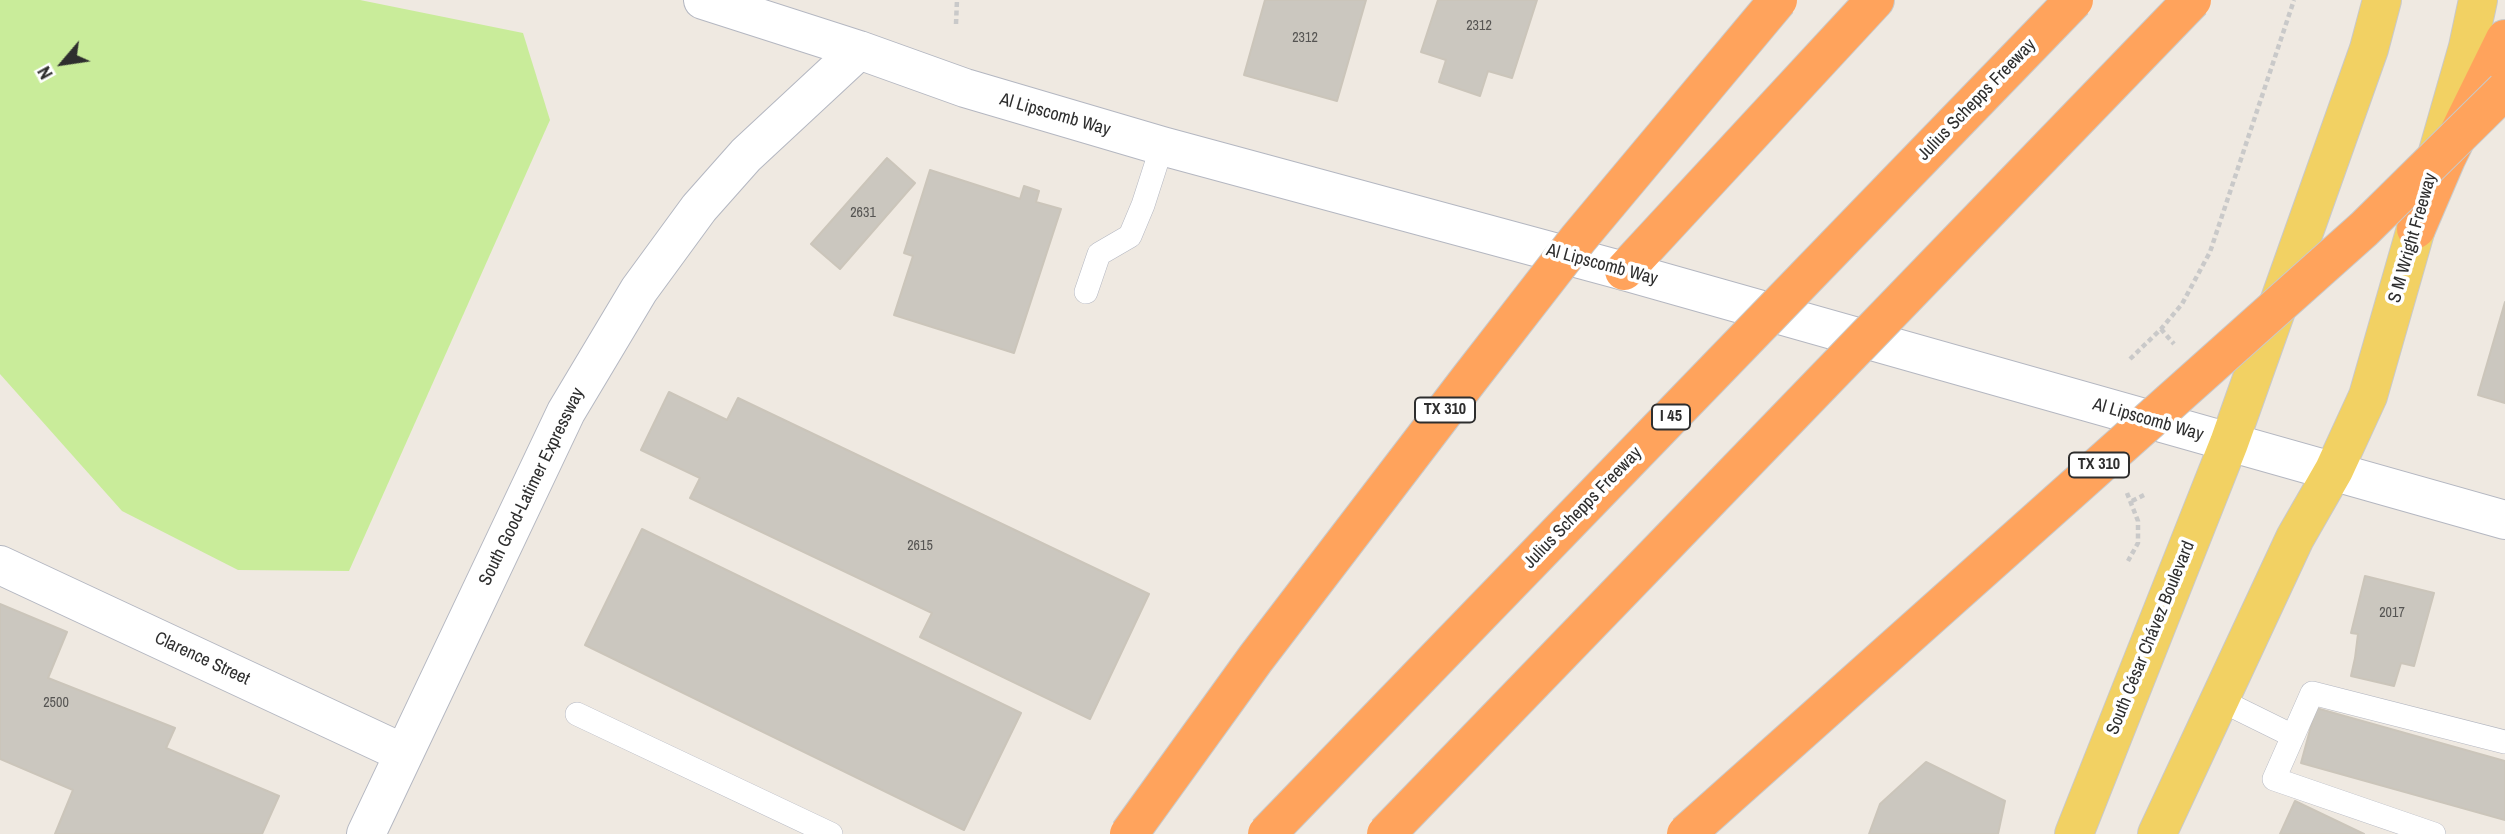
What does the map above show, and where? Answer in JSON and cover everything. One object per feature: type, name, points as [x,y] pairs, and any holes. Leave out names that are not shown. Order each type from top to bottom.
[{"type":"highway","name":"TX 310","points":[[1129,834],[1248,669],[1478,367],[1578,239],[1778,0]]},
{"type":"highway","name":"Julius Schepps Freeway","points":[[1266,834],[2074,0]]},
{"type":"highway","points":[[1385,834],[2192,0]]},
{"type":"highway","points":[[1624,271],[1869,7]]},
{"type":"highway","points":[[2416,229],[2446,159],[2505,39]]},
{"type":"highway","name":"TX 310","points":[[1686,834],[2364,229],[2505,90]]},
{"type":"main road","name":"Al Lipscomb Way","points":[[703,0],[859,50],[965,88],[1162,146],[1624,271],[2505,520]]},
{"type":"main road","points":[[2229,443],[2369,49],[2382,0]]},
{"type":"main road","name":"S M Wright Freeway","points":[[2334,470],[2368,396],[2468,47],[2478,0]]},
{"type":"main road","name":"South Good-Latimer Expressway","points":[[366,834],[566,412],[639,290],[699,208],[746,155],[859,50]]},
{"type":"main road","name":"South César Chávez Boulevard","points":[[2074,834],[2229,443]]},
{"type":"main road","points":[[2157,834],[2295,538],[2334,470]]},
{"type":"main road","name":"Clarence Street","points":[[0,565],[403,753]]},
{"type":"lane","points":[[1086,292],[1099,254],[1130,236],[1162,146]]},
{"type":"lane","points":[[2434,834],[2274,779],[2312,693],[2505,742]]},
{"type":"lane","points":[[2220,700],[2293,736]]},
{"type":"lane","points":[[576,714],[831,834]]},
{"type":"path","points":[[956,24],[957,0]]},
{"type":"path","points":[[2130,359],[2182,304],[2210,252],[2294,0]]},
{"type":"path","points":[[2161,329],[2174,344]]},
{"type":"path","points":[[2124,489],[2132,501],[2138,521],[2138,543],[2128,561]]},
{"type":"path","points":[[2132,501],[2144,495]]},
{"type":"green space","points":[[0,0],[360,0],[523,33],[550,120],[349,571],[238,570],[122,511],[0,374]]},
{"type":"building","points":[[1265,0],[1366,0],[1337,101],[1244,75]]},
{"type":"building","points":[[1438,0],[1537,0],[1512,78],[1488,71],[1480,96],[1439,82],[1446,60],[1421,52]]},
{"type":"building","points":[[887,158],[915,183],[840,269],[811,244]]},
{"type":"building","points":[[930,170],[1020,199],[1024,186],[1039,191],[1036,202],[1061,209],[1014,353],[894,315],[913,256],[904,253]]},
{"type":"building","points":[[2505,302],[2505,403],[2478,395]]},
{"type":"building","points":[[669,392],[727,420],[738,398],[1149,594],[1090,719],[920,637],[932,613],[690,498],[700,478],[641,450]]},
{"type":"building","points":[[642,529],[1021,713],[964,830],[585,645]]},
{"type":"building","points":[[2365,576],[2434,593],[2414,666],[2401,663],[2394,686],[2351,676],[2358,634],[2351,633]]},
{"type":"building","points":[[0,604],[67,632],[48,678],[175,728],[166,748],[279,796],[262,834],[55,834],[73,790],[0,759]]},
{"type":"building","points":[[2316,708],[2505,761],[2505,820],[2301,763]]},
{"type":"building","points":[[1926,762],[2005,801],[1998,834],[1869,834],[1880,804]]},
{"type":"building","points":[[2295,801],[2364,834],[2280,834]]}]
